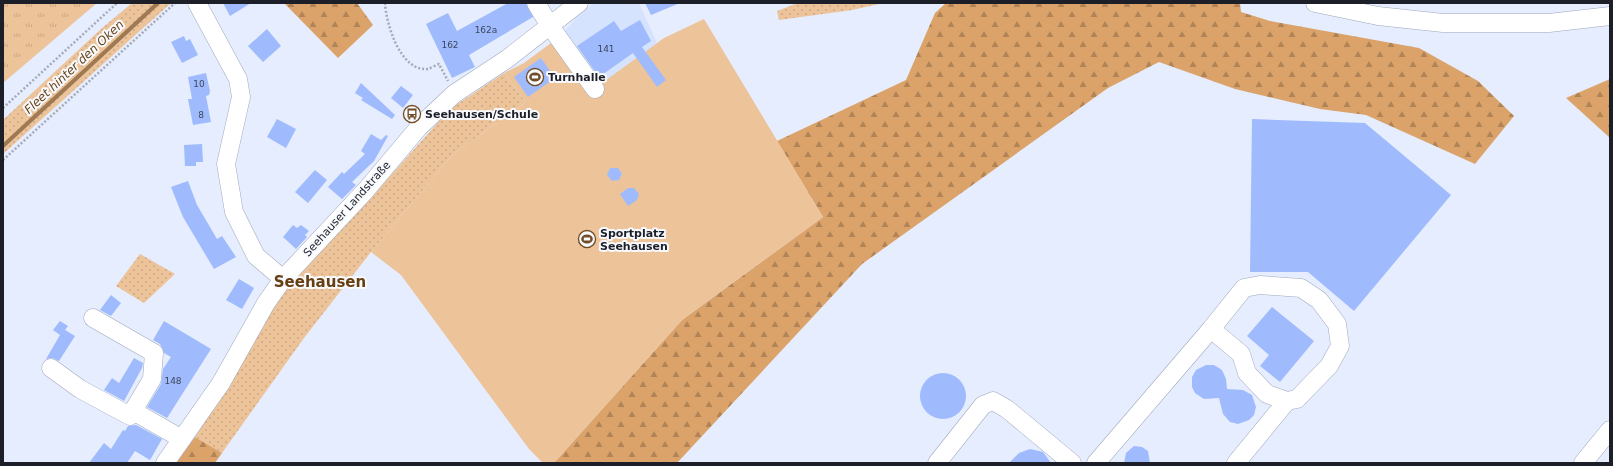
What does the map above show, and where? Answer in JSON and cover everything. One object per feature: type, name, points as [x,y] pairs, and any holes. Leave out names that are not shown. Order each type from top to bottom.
[{"type":"street","points":[[197,3],[238,79],[241,97],[226,164],[234,212],[256,256],[283,279]]},
{"type":"street","points":[[536,3],[550,26],[595,89]]},
{"type":"street","name":"Seehauser Landstraße","points":[[165,463],[221,383],[266,303],[283,279],[366,190],[419,127],[454,94],[507,59],[579,3]]},
{"type":"street","points":[[1315,3],[1378,16],[1443,23],[1549,23],[1610,16]]},
{"type":"street","points":[[1096,463],[1211,329],[1244,288],[1260,285],[1301,288],[1319,300],[1337,324],[1340,346],[1329,366],[1297,399],[1287,401],[1268,394],[1247,373],[1241,354],[1211,329]]},
{"type":"street","points":[[51,368],[80,389],[127,416],[130,416],[152,379],[154,353],[92,318]]},
{"type":"street","points":[[937,463],[983,405],[993,401],[1007,409],[1072,463]]},
{"type":"street","points":[[1236,463],[1287,401]]},
{"type":"street","points":[[133,411],[182,440]]},
{"type":"street","points":[[1583,463],[1610,430]]},
{"type":"path","points":[[3,108],[117,3]]},
{"type":"path","points":[[3,160],[175,3]]},
{"type":"path","points":[[385,3],[386,20],[396,44],[405,58],[416,66],[427,69],[439,64],[454,94]]},
{"type":"shaded area","points":[[594,3],[639,3],[657,43],[595,88],[559,37],[580,14]]},
{"type":"green space","points":[[3,3],[97,3],[3,83]]},
{"type":"green space","points":[[132,3],[171,3],[3,154],[3,120],[101,29]]},
{"type":"green space","points":[[284,3],[357,3],[373,25],[338,58]]},
{"type":"green space","points":[[798,3],[884,3],[852,10],[779,20],[777,11]]},
{"type":"green space","points":[[946,3],[1240,3],[1241,12],[1270,21],[1419,48],[1478,81],[1514,116],[1475,164],[1366,115],[1320,109],[1235,89],[1159,62],[1108,88],[862,264],[677,463],[554,463],[682,320],[823,217],[777,141],[906,80],[935,13]]},
{"type":"green space","name":"Sportplatz Seehausen","points":[[704,19],[823,217],[682,320],[554,463],[543,463],[529,449],[401,275],[371,252],[452,155],[526,102],[504,73],[524,63],[559,37],[595,88],[664,38]]},
{"type":"green space","points":[[504,73],[526,102],[452,155],[371,252],[304,338],[222,453],[195,437],[224,390],[268,312],[289,285],[375,193],[450,109]]},
{"type":"green space","points":[[1610,79],[1610,138],[1566,98]]},
{"type":"green space","points":[[140,254],[175,274],[144,303],[116,286]]},
{"type":"green space","points":[[195,437],[222,453],[215,463],[176,463]]},
{"type":"building","points":[[223,3],[251,3],[230,16]]},
{"type":"building","points":[[508,3],[526,3],[533,17],[469,55],[475,67],[452,78],[426,24],[448,13],[457,31]]},
{"type":"building","points":[[645,3],[680,3],[651,15]]},
{"type":"building","points":[[640,20],[651,41],[642,47],[666,80],[657,87],[633,53],[599,77],[577,46],[614,21],[621,31]]},
{"type":"building","points":[[267,29],[281,46],[263,62],[248,46]]},
{"type":"building","points":[[184,36],[186,41],[190,39],[198,55],[182,63],[171,42]]},
{"type":"building","name":"Turnhalle","points":[[541,58],[555,78],[528,97],[514,77]]},
{"type":"building","points":[[206,73],[210,91],[209,95],[206,96],[211,122],[193,125],[188,99],[192,99],[188,77]]},
{"type":"building","points":[[361,83],[395,115],[392,119],[361,100],[363,98],[355,93]]},
{"type":"building","points":[[401,86],[413,95],[403,108],[391,98]]},
{"type":"building","points":[[277,119],[296,129],[286,148],[267,137]]},
{"type":"building","points":[[1252,119],[1365,123],[1451,195],[1354,311],[1308,272],[1250,272]]},
{"type":"building","points":[[371,134],[381,140],[386,135],[388,136],[374,161],[352,182],[356,185],[342,199],[328,187],[342,172],[344,174],[365,154],[361,151]]},
{"type":"building","points":[[202,144],[203,162],[196,162],[196,166],[185,166],[184,145]]},
{"type":"building","points":[[610,168],[618,168],[622,174],[619,180],[612,181],[607,175]]},
{"type":"building","points":[[315,170],[327,180],[308,203],[295,192]]},
{"type":"building","points":[[188,181],[197,205],[217,239],[222,236],[236,257],[214,269],[183,217],[171,187]]},
{"type":"building","points":[[628,188],[634,188],[639,194],[637,200],[628,206],[620,194]]},
{"type":"building","points":[[293,225],[297,228],[301,225],[309,231],[305,235],[307,237],[296,249],[283,237]]},
{"type":"building","points":[[239,279],[254,288],[242,309],[226,300]]},
{"type":"building","points":[[111,295],[121,303],[111,316],[100,310]]},
{"type":"building","points":[[1272,307],[1314,341],[1280,382],[1260,366],[1269,355],[1247,336]]},
{"type":"building","points":[[60,321],[68,326],[65,330],[75,336],[59,361],[52,358],[46,359],[60,335],[53,330]]},
{"type":"building","points":[[164,321],[211,349],[167,418],[147,407],[161,384],[163,369],[171,357],[164,353],[160,344],[153,340]]},
{"type":"building","points":[[134,358],[143,363],[142,368],[124,401],[104,390],[112,378],[119,383]]},
{"type":"building","points":[[1206,365],[1214,365],[1222,370],[1226,379],[1227,389],[1243,390],[1252,395],[1256,407],[1254,415],[1249,420],[1238,424],[1230,422],[1223,414],[1219,398],[1204,399],[1195,393],[1192,387],[1192,377],[1196,370]]},
{"type":"building","points":[[938,373],[948,373],[956,377],[962,383],[966,391],[966,401],[962,409],[956,415],[948,419],[938,419],[930,415],[924,409],[920,401],[920,391],[924,383],[930,377]]},
{"type":"building","points":[[136,425],[162,439],[150,460],[135,451],[127,463],[89,463],[104,443],[111,449],[123,430],[125,431],[128,426]]},
{"type":"building","points":[[1134,446],[1142,447],[1148,451],[1150,463],[1124,463],[1126,453]]},
{"type":"building","points":[[1030,449],[1043,452],[1051,463],[1009,463],[1019,453]]},
{"type":"waterway","name":"Fleet hinter den Oken","points":[[3,146],[158,3]]},
{"type":"place","name":"Turnhalle","points":[[535,77]]},
{"type":"place","name":"Seehausen/Schule","points":[[412,114]]},
{"type":"place","name":"Sportplatz Seehausen","points":[[587,239]]},
{"type":"district","name":"Seehausen","points":[[320,282]]}]
